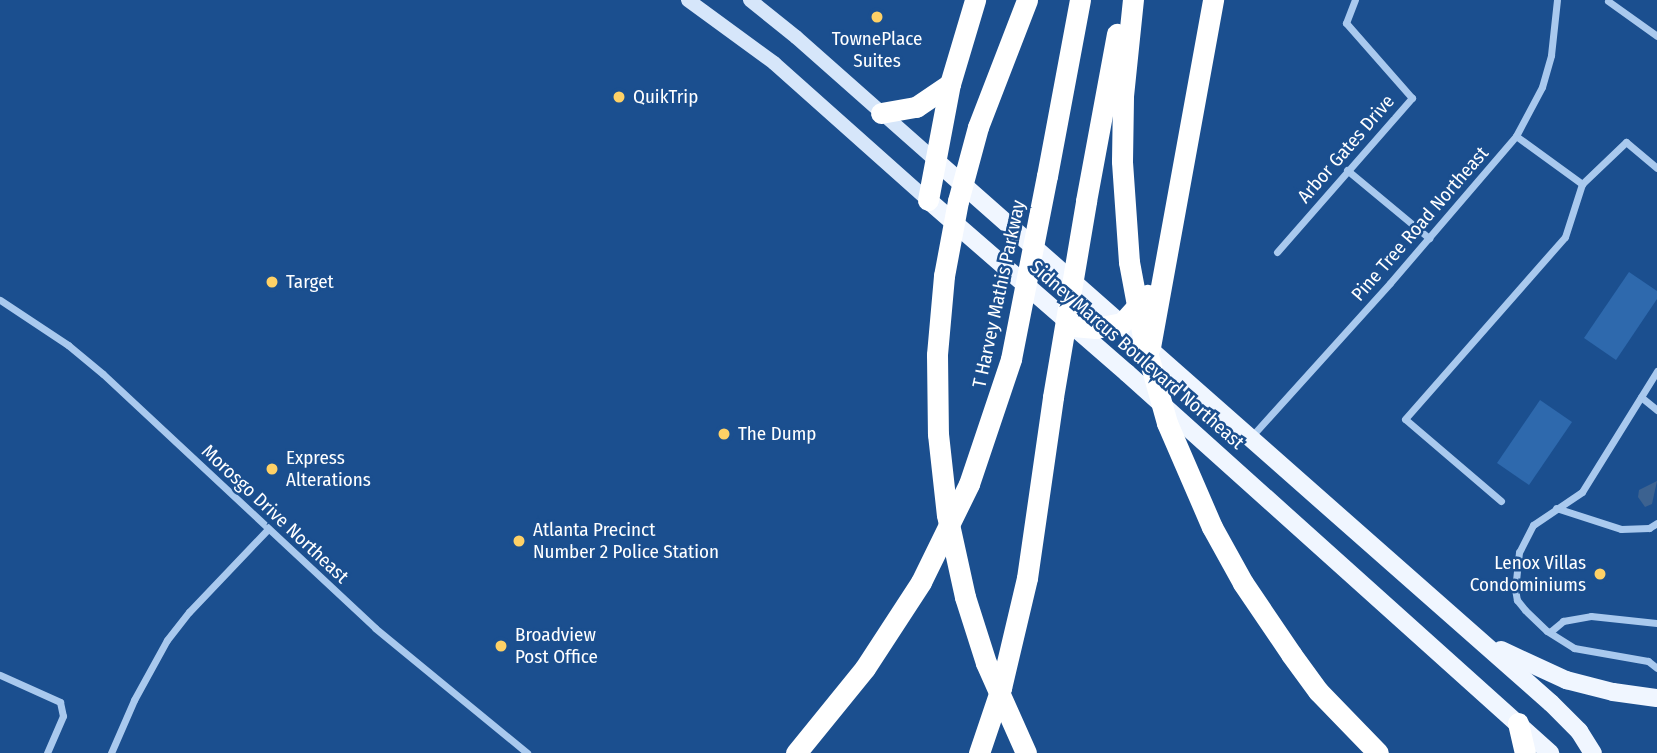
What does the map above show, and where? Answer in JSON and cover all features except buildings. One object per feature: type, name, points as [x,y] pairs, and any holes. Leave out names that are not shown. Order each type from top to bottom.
[{"type":"highway","points":[[928,200],[950,83],[975,0]]},
{"type":"highway","points":[[1026,753],[986,663],[965,597],[947,515],[938,434],[937,355],[944,276],[958,201],[978,127],[1027,0]]},
{"type":"highway","name":"T Harvey Mathis Parkway","points":[[796,753],[865,668],[921,582],[969,484],[1011,359],[1080,0]]},
{"type":"highway","points":[[979,753],[1001,688],[1027,578],[1053,397],[1086,201],[1112,58],[1126,0]]},
{"type":"highway","points":[[1133,0],[1123,96],[1122,161],[1129,261],[1143,337],[1167,423],[1212,527],[1243,583],[1318,691],[1378,753]]},
{"type":"highway","points":[[1150,347],[1213,0]]},
{"type":"highway","points":[[881,113],[916,107],[950,83]]},
{"type":"highway","points":[[1073,326],[1096,328],[1122,323],[1165,276]]},
{"type":"highway","points":[[1518,723],[1525,753]]},
{"type":"main road","name":"Sidney Marcus Boulevard Northeast","points":[[688,0],[774,63],[1073,326],[1550,753]]},
{"type":"main road","name":"Sidney Marcus Boulevard Northeast","points":[[750,0],[1150,347],[1551,703],[1579,731],[1593,753]]},
{"type":"main road","points":[[1469,631],[1530,666],[1566,680],[1612,692],[1657,698]]},
{"type":"street","name":"Arbor Gates Drive","points":[[1277,252],[1412,98],[1346,23],[1355,0]]},
{"type":"street","name":"Pine Tree Road Northeast","points":[[1251,438],[1516,136],[1542,87],[1551,55],[1557,0]]},
{"type":"street","points":[[1608,1],[1657,36]]},
{"type":"street","points":[[1516,136],[1582,184]]},
{"type":"street","points":[[1501,501],[1405,419],[1565,237],[1582,184],[1626,142],[1657,168]]},
{"type":"street","points":[[1348,170],[1429,238]]},
{"type":"street","name":"Morosgo Drive Northeast","points":[[0,300],[68,345],[103,374],[375,628],[527,753]]},
{"type":"street","points":[[1657,371],[1582,492],[1533,525],[1519,552],[1515,578],[1517,600],[1550,632],[1574,648],[1648,661],[1657,668]]},
{"type":"street","points":[[1640,397],[1657,410]]},
{"type":"street","points":[[1556,508],[1621,529],[1649,528],[1657,523]]},
{"type":"street","points":[[111,753],[134,699],[167,640],[189,612],[268,529]]},
{"type":"street","points":[[1550,632],[1563,621],[1591,616],[1657,623]]},
{"type":"street","points":[[0,675],[60,702],[63,716],[47,753]]},
{"type":"shaded area","points":[[1629,272],[1657,291],[1657,299],[1616,360],[1584,338]]},
{"type":"shaded area","points":[[1540,400],[1572,422],[1529,485],[1497,463]]},
{"type":"shaded area","points":[[1657,481],[1652,504],[1645,507],[1638,497],[1639,490]]},
{"type":"place","name":"TownePlace Suites","points":[[877,17]]},
{"type":"place","name":"QuikTrip","points":[[619,97]]},
{"type":"place","name":"Target","points":[[272,282]]},
{"type":"place","name":"The Dump","points":[[724,434]]},
{"type":"place","name":"Express Alterations","points":[[272,469]]},
{"type":"place","name":"Atlanta Precinct Number 2 Police Station","points":[[519,541]]},
{"type":"place","name":"Lenox Villas Condominiums","points":[[1600,574]]},
{"type":"place","name":"Broadview Post Office","points":[[501,646]]}]
